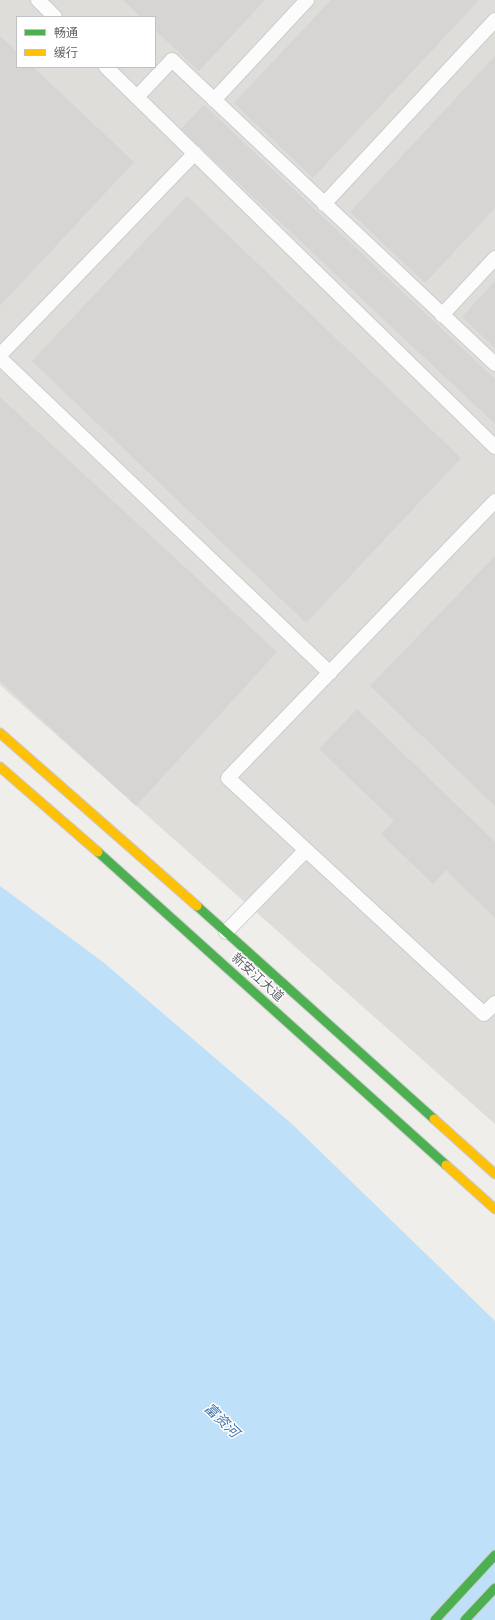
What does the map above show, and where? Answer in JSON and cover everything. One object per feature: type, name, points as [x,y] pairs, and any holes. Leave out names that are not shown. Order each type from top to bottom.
[{"type":"main road","name":"新安江大道","points":[[0,733],[226,932],[495,1174]]},
{"type":"main road","name":"新安江大道","points":[[0,767],[93,848],[495,1210]]},
{"type":"main road","points":[[435,1620],[495,1555]]},
{"type":"main road","points":[[466,1620],[495,1588]]},
{"type":"lane","points":[[38,0],[54,16]]},
{"type":"lane","points":[[214,100],[307,0]]},
{"type":"lane","points":[[324,204],[495,20]]},
{"type":"lane","points":[[137,97],[172,60],[495,364]]},
{"type":"lane","points":[[107,68],[495,447]]},
{"type":"lane","points":[[195,153],[0,357],[330,672]]},
{"type":"lane","points":[[442,315],[495,258]]},
{"type":"lane","points":[[495,501],[228,778],[484,1014],[495,1003]]},
{"type":"lane","points":[[226,932],[306,850]]},
{"type":"shaded area","points":[[0,0],[495,0],[495,1124],[0,685]]},
{"type":"water","name":"富资河","points":[[0,886],[103,962],[292,1124],[495,1321],[495,1620],[0,1620]]},
{"type":"building","points":[[123,0],[265,0],[199,71],[156,31],[156,16],[140,16]]},
{"type":"building","points":[[331,0],[479,0],[313,178],[234,103]]},
{"type":"building","points":[[0,36],[16,51],[16,68],[34,68],[134,162],[0,306]]},
{"type":"building","points":[[495,56],[495,208],[425,283],[350,212]]},
{"type":"building","points":[[204,105],[495,379],[495,424],[181,129]]},
{"type":"building","points":[[187,196],[461,458],[306,623],[32,361]]},
{"type":"building","points":[[495,281],[495,348],[462,317]]},
{"type":"building","points":[[0,397],[277,652],[136,806],[0,681]]},
{"type":"building","points":[[495,556],[495,806],[370,686]]},
{"type":"building","points":[[357,709],[495,842],[495,918],[446,870],[433,884],[381,834],[394,821],[319,749]]},
{"type":"traffic: fast","points":[[98,852],[446,1165]]},
{"type":"traffic: fast","points":[[197,906],[434,1119]]},
{"type":"traffic: fast","points":[[435,1620],[495,1555]]},
{"type":"traffic: fast","points":[[465,1620],[495,1588]]},
{"type":"traffic: slow","points":[[0,733],[197,906]]},
{"type":"traffic: slow","points":[[0,767],[98,852]]},
{"type":"traffic: slow","points":[[434,1119],[495,1174]]},
{"type":"traffic: slow","points":[[446,1165],[495,1209]]}]
